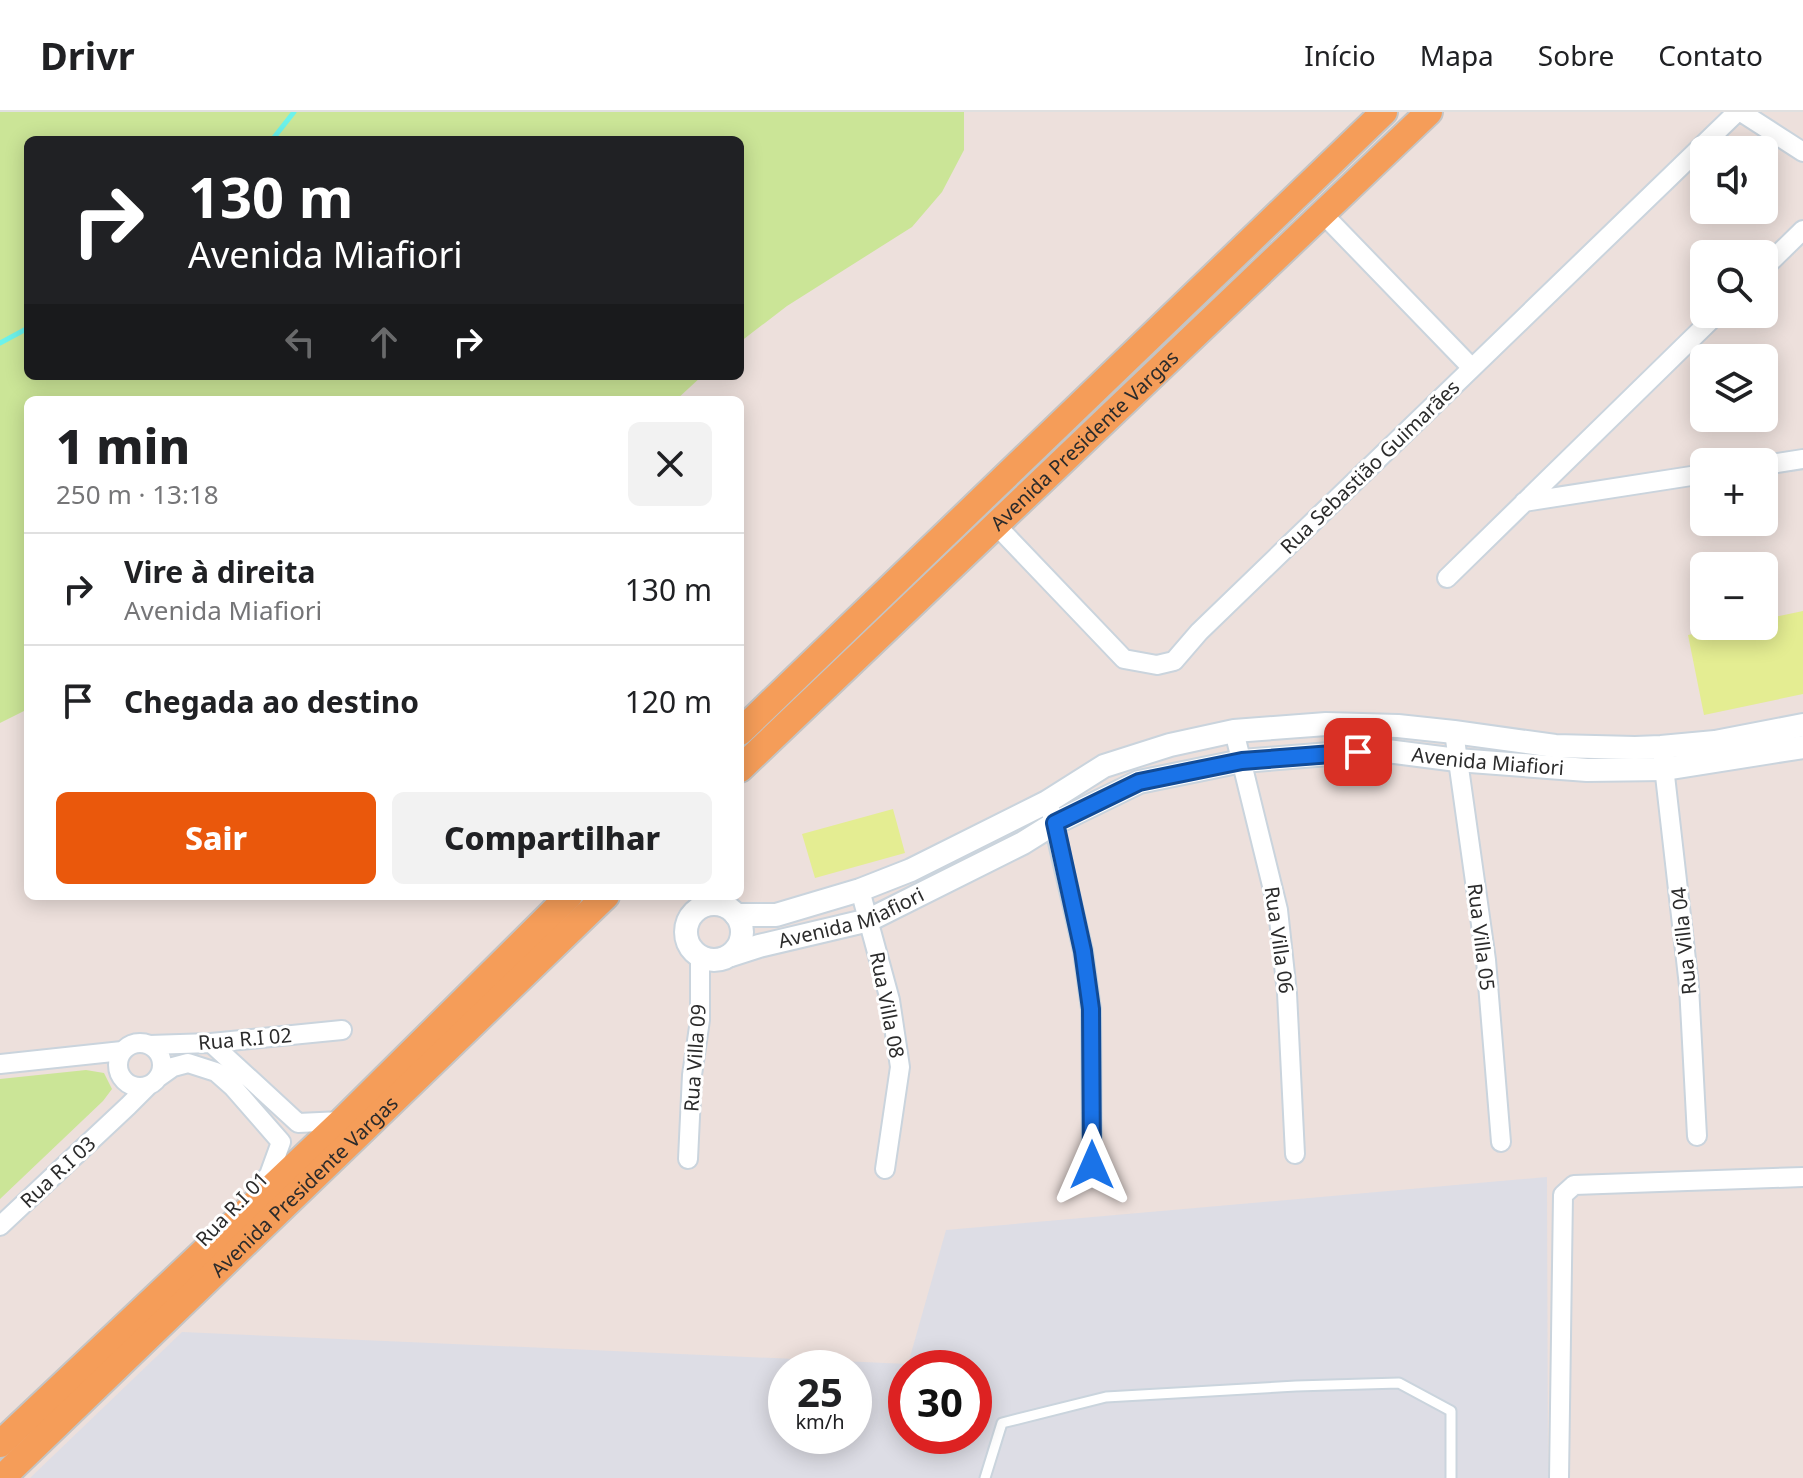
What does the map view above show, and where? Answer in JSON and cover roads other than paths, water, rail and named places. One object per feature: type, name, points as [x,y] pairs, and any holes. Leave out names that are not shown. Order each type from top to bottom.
[{"type":"main road","name":"Avenida Presidente Vargas","points":[[745,728],[1384,112]]},
{"type":"main road","name":"Avenida Presidente Vargas","points":[[744,765],[1429,112]]},
{"type":"main road","points":[[745,728],[768,743]]},
{"type":"main road","name":"Avenida Presidente Vargas","points":[[0,1444],[342,1121],[565,900]]},
{"type":"main road","name":"Avenida Presidente Vargas","points":[[2,1478],[602,900]]},
{"type":"street","points":[[1739,112],[1803,152]]},
{"type":"street","name":"Rua Sebastião Guimarães","points":[[996,525],[1124,659],[1157,665],[1174,661],[1199,632],[1739,112]]},
{"type":"street","points":[[1323,214],[1472,368]]},
{"type":"street","points":[[1778,254],[1803,230]]},
{"type":"street","points":[[1447,578],[1703,328]]},
{"type":"street","points":[[1778,463],[1803,459]]},
{"type":"street","points":[[1524,502],[1690,476]]},
{"type":"street","name":"Avenida Miafiori","points":[[731,955],[869,920],[1023,843],[1051,812],[1104,766],[1170,745],[1234,731],[1326,724],[1398,726],[1663,758],[1715,742],[1803,725]]},
{"type":"street","name":"Rua Villa 06","points":[[1234,731],[1278,910],[1287,993],[1295,1154]]},
{"type":"street","name":"Rua Villa 05","points":[[1454,732],[1486,960],[1501,1142]]},
{"type":"street","name":"Avenida Miafiori","points":[[736,915],[776,915],[860,890],[1051,812],[1139,782],[1242,761],[1379,750],[1457,760],[1587,770],[1663,758],[1803,747]]},
{"type":"street","name":"Rua Villa 04","points":[[1663,758],[1689,986],[1697,1136]]},
{"type":"street","points":[[1051,812],[1083,951],[1091,1009],[1092,1165]]},
{"type":"street","name":"Rua Villa 08","points":[[860,890],[890,1000],[900,1067],[885,1169]]},
{"type":"street","points":[[717,904],[728,907],[736,915],[742,936],[739,947],[731,955],[710,961],[691,950],[685,928],[696,909],[717,904]]},
{"type":"street","name":"Rua Villa 09","points":[[688,1159],[692,1075],[700,1020],[700,957]]},
{"type":"street","name":"Rua R.I 02","points":[[149,1045],[211,1043],[342,1030]]},
{"type":"street","points":[[211,1043],[298,1123],[342,1121]]},
{"type":"street","points":[[0,1064],[122,1051],[134,1044],[149,1045],[160,1055],[162,1070],[153,1082]]},
{"type":"street","points":[[122,1051],[117,1064],[118,1072],[133,1087],[153,1082],[173,1067],[188,1063],[216,1072],[281,1142]]},
{"type":"street","points":[[117,1117],[124,1081]]},
{"type":"street","name":"Rua R.I 03","points":[[0,1226],[153,1082]]},
{"type":"street","name":"Rua R.I 01","points":[[171,1282],[175,1267],[269,1175],[281,1142],[298,1123]]},
{"type":"street","points":[[1559,1478],[1563,1195],[1574,1185],[1803,1177]]},
{"type":"lane","points":[[985,1478],[1002,1423],[1106,1397],[1399,1383],[1451,1411],[1451,1478]]},
{"type":"waterway","points":[[275,136],[294,112]]},
{"type":"waterway","points":[[0,343],[24,330]]}]
